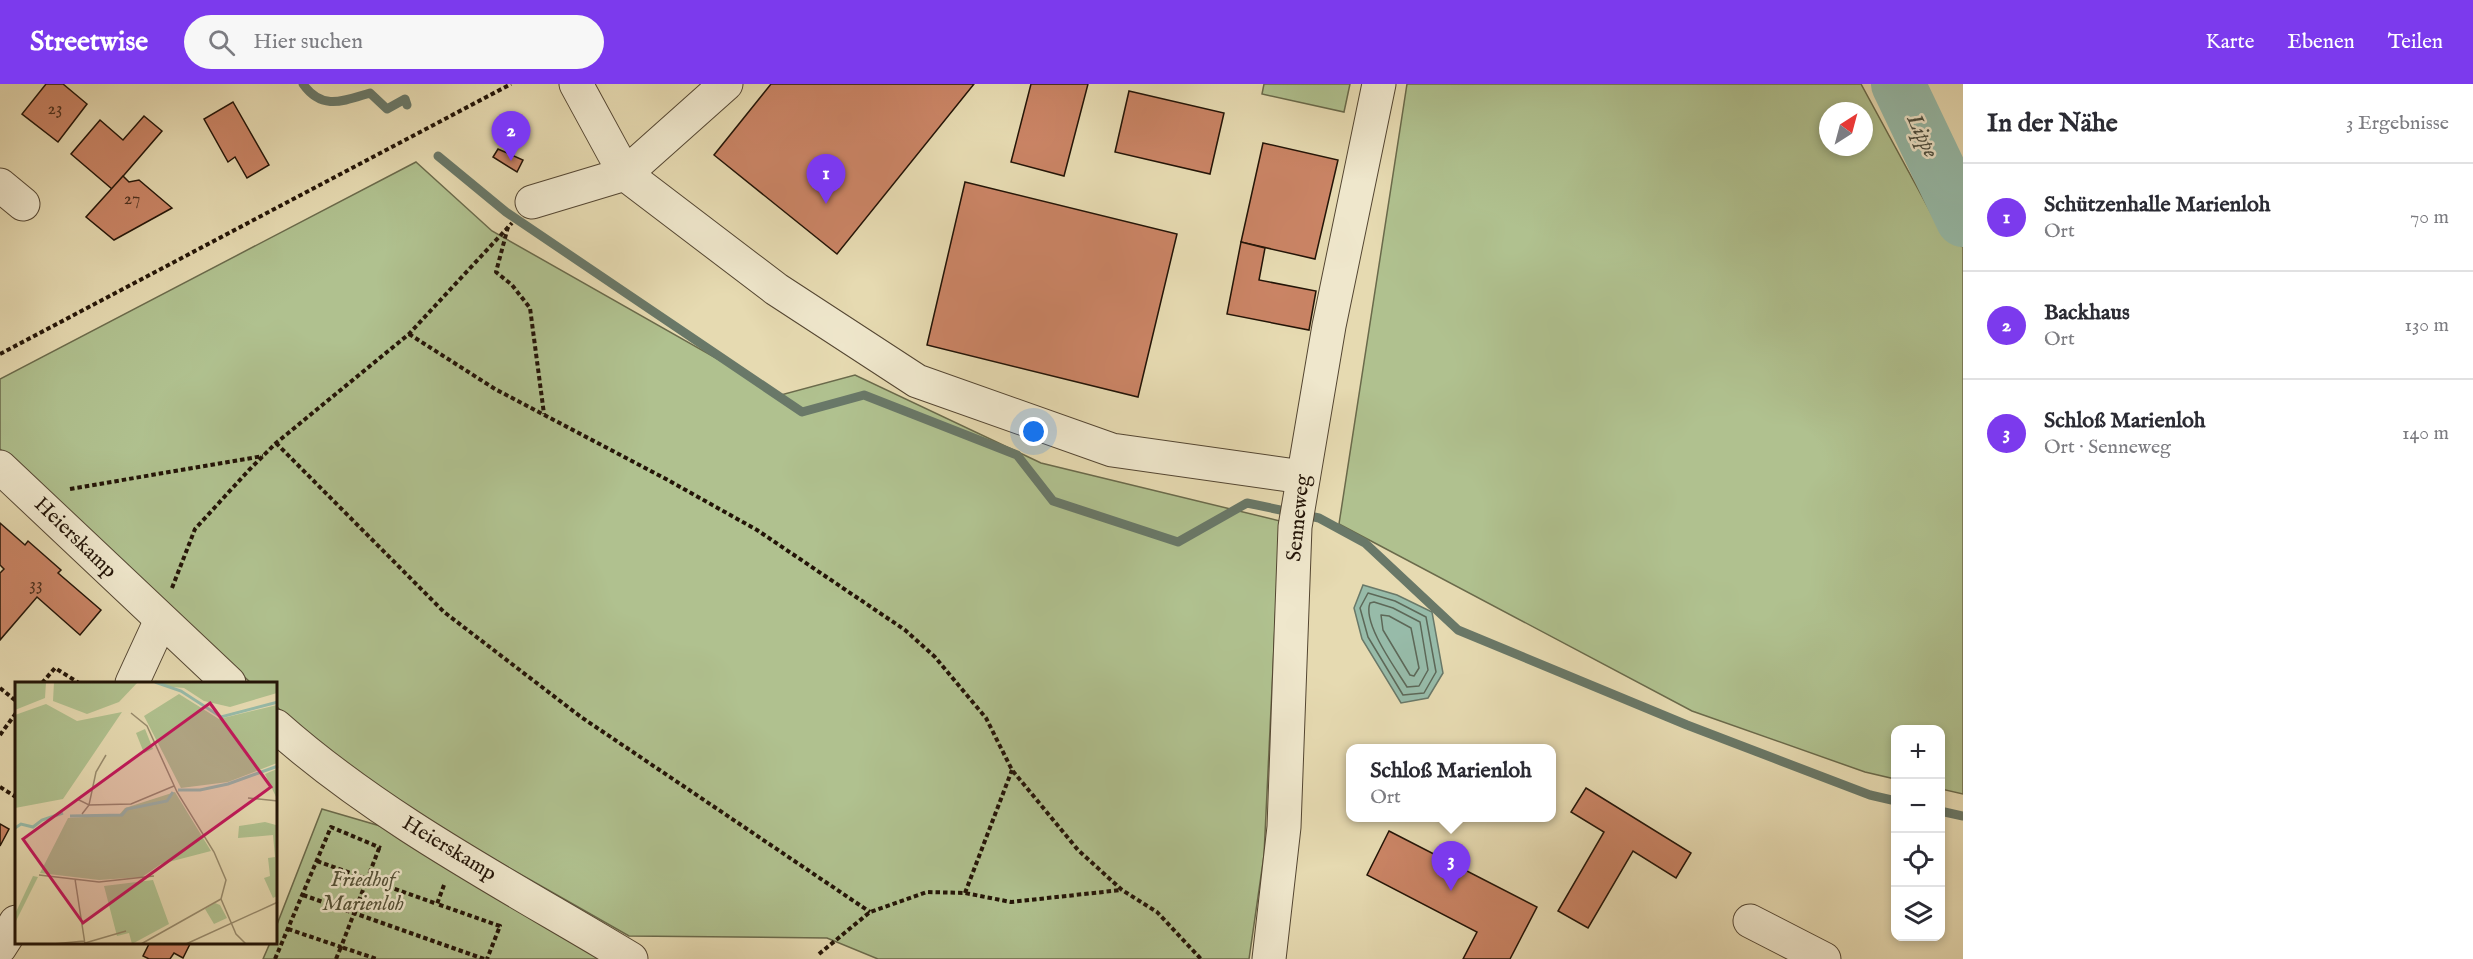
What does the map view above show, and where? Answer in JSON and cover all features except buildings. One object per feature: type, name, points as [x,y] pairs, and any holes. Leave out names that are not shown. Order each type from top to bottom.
[{"type":"street","points":[[576,84],[625,174],[776,289],[917,381],[1112,450],[1299,501]]},
{"type":"street","points":[[532,202],[625,174],[726,84]]},
{"type":"street","name":"Senneweg","points":[[1269,959],[1284,827],[1299,501],[1329,326],[1379,84]]},
{"type":"street","name":"Heierskamp","points":[[0,467],[228,682]]},
{"type":"street","points":[[132,682],[161,620]]},
{"type":"street","name":"Heierskamp","points":[[278,728],[309,755],[392,815],[631,959]]},
{"type":"street","points":[[1750,921],[1824,959]]},
{"type":"street","points":[[0,947],[15,924]]},
{"type":"path","points":[[0,354],[511,84]]},
{"type":"path","points":[[161,620],[195,529],[276,443],[409,334],[509,226],[496,272],[512,285],[530,308],[544,414]]},
{"type":"path","points":[[409,334],[495,389],[757,530],[905,630],[935,657],[986,718],[1012,770],[1078,850],[1122,890],[1157,912],[1201,959]]},
{"type":"path","points":[[276,443],[444,612],[581,717],[870,912]]},
{"type":"path","points":[[31,495],[264,456]]},
{"type":"path","points":[[43,682],[55,668],[77,682]]},
{"type":"path","points":[[0,688],[15,700]]},
{"type":"path","points":[[0,735],[15,713]]},
{"type":"path","points":[[965,893],[1012,770]]},
{"type":"path","points":[[0,787],[15,796]]},
{"type":"path","points":[[275,959],[331,827],[389,851]]},
{"type":"path","points":[[336,959],[383,837]]},
{"type":"path","points":[[303,895],[486,959],[500,926],[317,861]]},
{"type":"path","points":[[437,904],[448,876]]},
{"type":"path","points":[[819,954],[870,912],[927,892],[965,893],[1011,902],[1122,890]]},
{"type":"path","points":[[288,929],[377,959]]},
{"type":"green space","points":[[1264,84],[1350,84],[1344,112],[1262,94]]},
{"type":"green space","points":[[1407,84],[1861,84],[1871,102],[1819,102],[1819,156],[1873,156],[1873,106],[1943,235],[1963,247],[1963,794],[1945,790],[1945,725],[1891,725],[1891,778],[1865,772],[1692,711],[1339,524]]},
{"type":"green space","points":[[416,162],[492,231],[781,395],[855,375],[1041,463],[1280,521],[1264,855],[1249,959],[878,959],[827,938],[629,936],[404,808],[316,744],[278,708],[278,682],[250,682],[0,449],[0,379]]},
{"type":"green space","name":"Friedhof Marienloh","points":[[322,809],[387,828],[608,959],[263,959],[270,944],[278,944],[278,922]]},
{"type":"water","points":[[1363,585],[1397,595],[1432,612],[1443,673],[1428,698],[1401,703],[1362,639],[1354,608]]},
{"type":"waterway","points":[[303,84],[310,92],[325,101],[342,101],[370,93],[387,109],[405,99],[407,105]]},
{"type":"waterway","name":"Lippe","points":[[1898,84],[1963,220]]},
{"type":"waterway","points":[[438,156],[506,212],[802,412],[864,395],[1017,455],[1053,501],[1178,542],[1247,503],[1319,518],[1365,543],[1458,630],[1687,725],[1870,795],[1891,800]]},
{"type":"waterway","points":[[1945,812],[1963,816]]},
{"type":"place","name":"Backhaus","points":[[511,161]]},
{"type":"place","name":"Schützenhalle Marienloh","points":[[826,204]]},
{"type":"place","name":"Schloß Marienloh","points":[[1451,891]]}]
